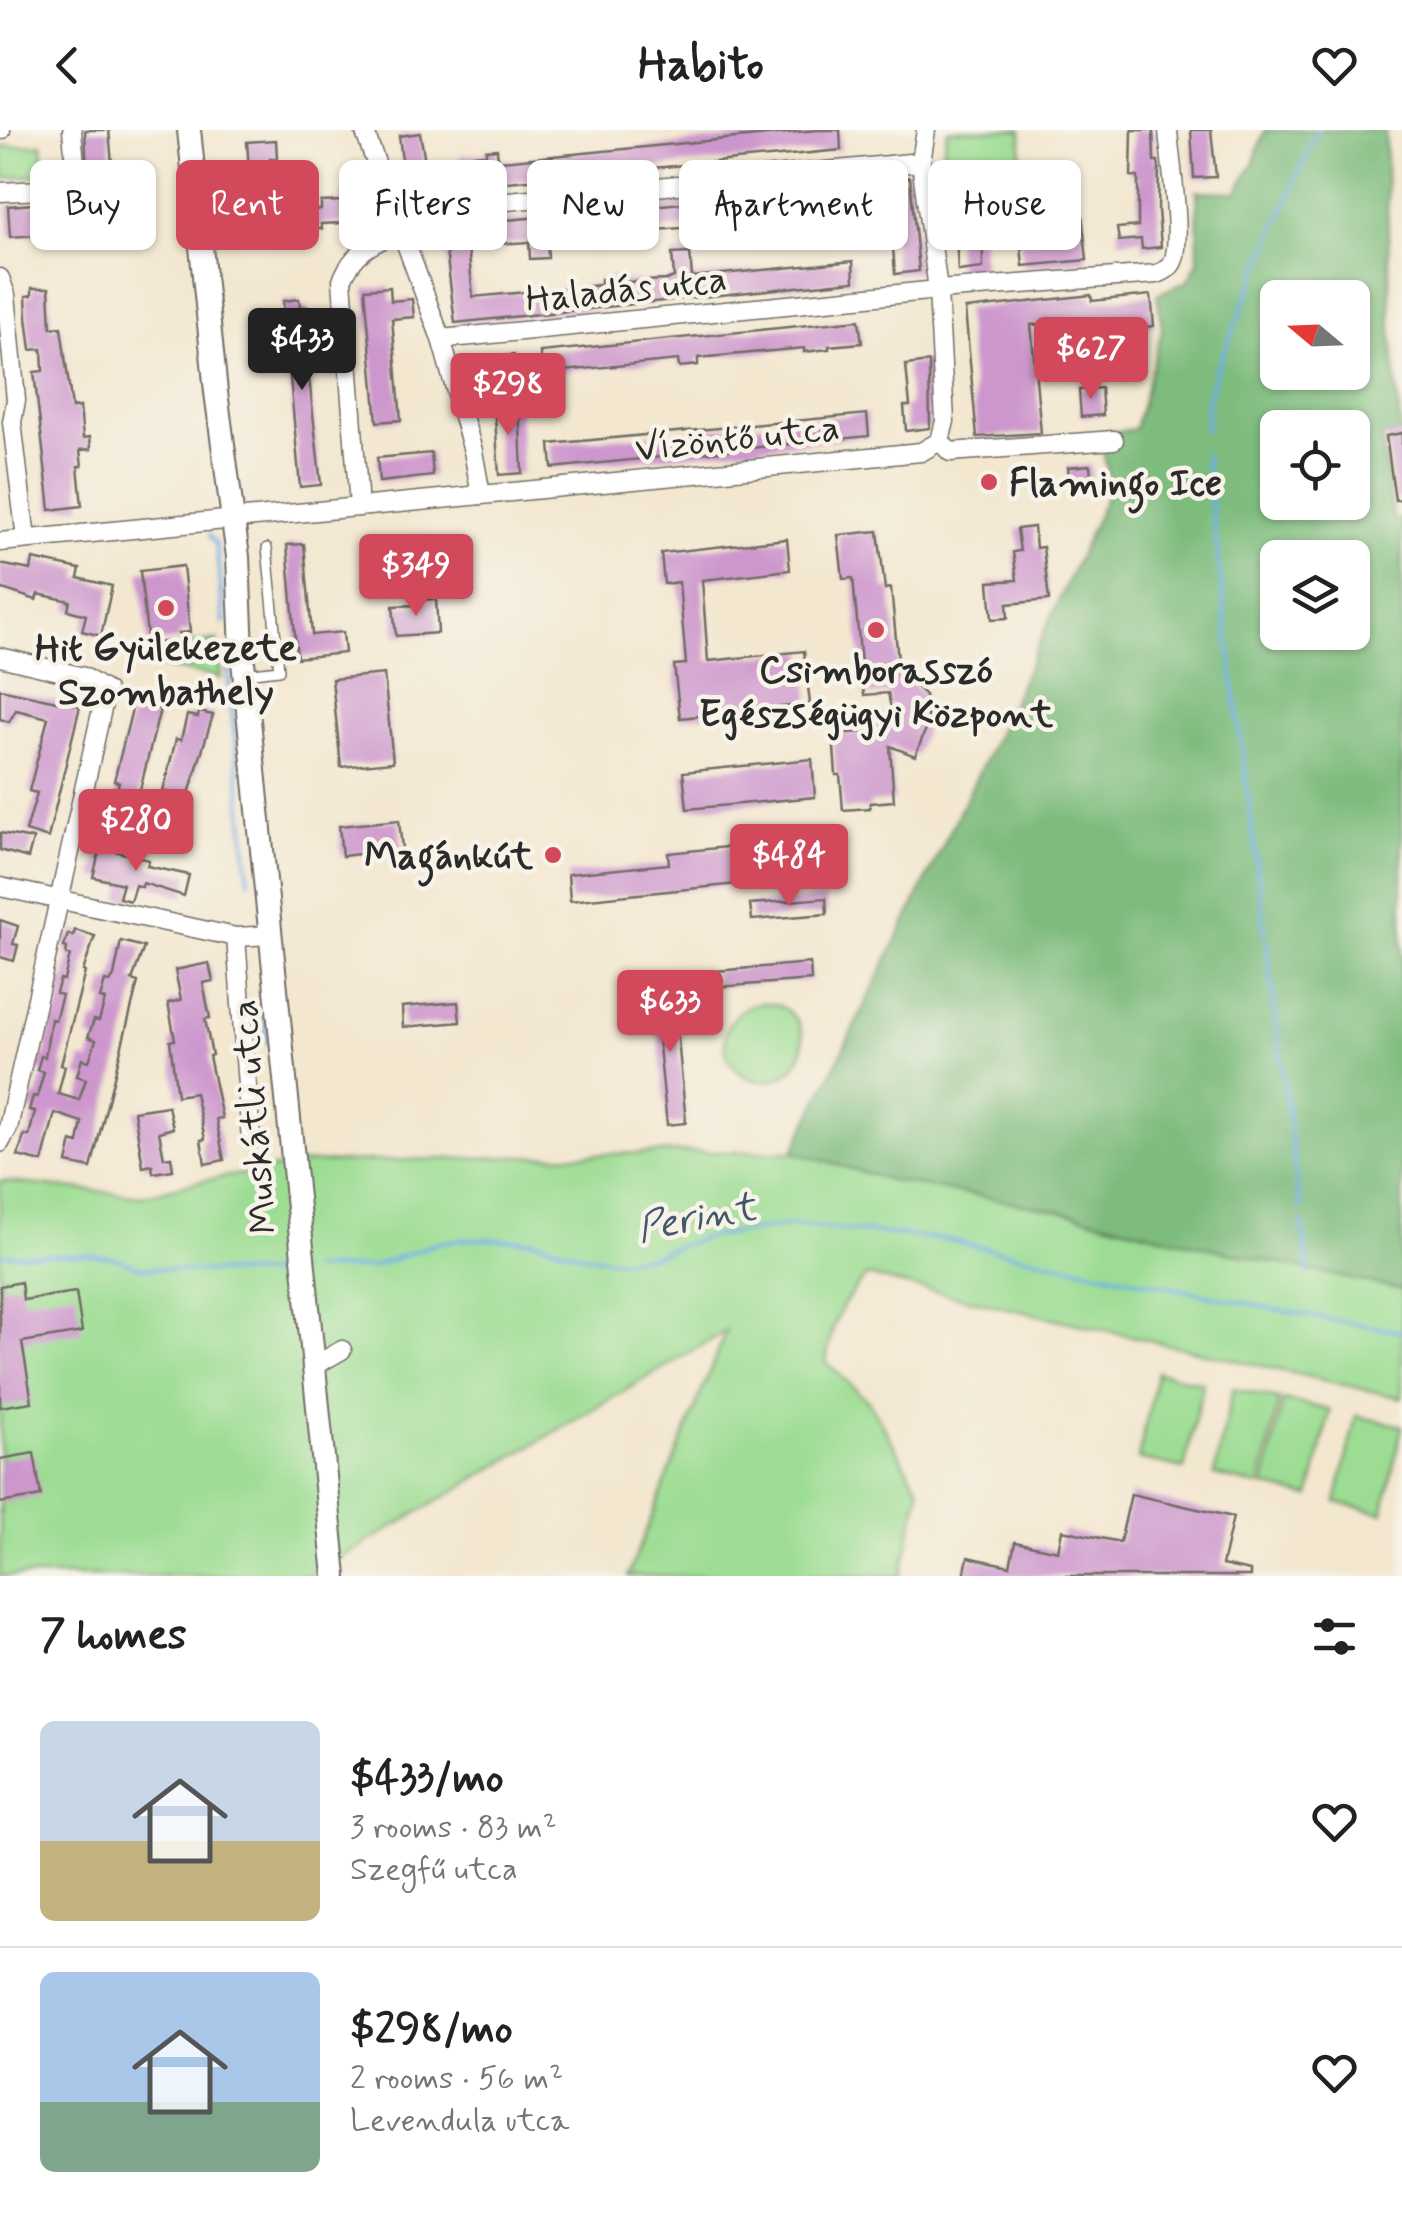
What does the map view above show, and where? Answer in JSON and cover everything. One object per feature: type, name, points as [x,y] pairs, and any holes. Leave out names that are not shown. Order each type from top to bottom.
[{"type":"main road","name":"Muskátli utca","points":[[189,130],[193,160]]},
{"type":"main road","name":"Muskátli utca","points":[[199,130],[200,160]]},
{"type":"main road","name":"Muskátli utca","points":[[203,250],[216,392],[214,443],[228,520],[231,601],[243,662],[335,1576]]},
{"type":"street","points":[[0,192],[65,190],[74,185],[72,130]]},
{"type":"street","points":[[364,130],[374,160]]},
{"type":"street","points":[[926,130],[921,162],[938,290],[945,421],[940,441]]},
{"type":"street","name":"Haladás utca","points":[[441,339],[938,290],[1157,274],[1173,263],[1176,242],[1168,130]]},
{"type":"street","points":[[507,201],[921,162]]},
{"type":"street","points":[[359,507],[341,294],[348,264],[362,250]]},
{"type":"street","points":[[406,250],[441,339],[473,450],[481,495]]},
{"type":"street","points":[[0,278],[6,295],[16,400],[12,422],[26,539]]},
{"type":"street","name":"Vízöntő utca","points":[[0,542],[921,452],[940,441],[950,452],[1114,440]]},
{"type":"street","points":[[0,658],[84,676],[106,691],[8,1128],[0,1142]]},
{"type":"street","points":[[0,887],[236,937],[271,935]]},
{"type":"street","points":[[236,937],[252,1140]]},
{"type":"street","points":[[314,1366],[342,1350]]},
{"type":"lane","points":[[243,662],[278,670],[267,548]]},
{"type":"green space","points":[[948,130],[1021,130],[1022,160],[941,160]]},
{"type":"green space","points":[[1265,130],[1385,130],[1391,324],[1401,433],[1382,436],[1393,519],[1402,519],[1402,1290],[1057,1210],[890,1180],[793,1152],[1000,729],[1111,486],[1099,434],[1135,429],[1162,329],[1157,294],[1187,282],[1198,261],[1197,191],[1237,192],[1253,164]]},
{"type":"green space","points":[[42,144],[43,160],[30,160],[30,176],[4,178],[1,147]]},
{"type":"green space","points":[[217,641],[221,678],[155,665],[162,654],[167,659],[175,658],[181,645]]},
{"type":"green space","points":[[764,1003],[792,1014],[803,1042],[792,1070],[764,1081],[736,1070],[725,1042],[736,1014]]},
{"type":"green space","points":[[793,1152],[890,1180],[1057,1210],[1402,1290],[1402,1398],[867,1276],[838,1315],[826,1362],[869,1402],[920,1490],[901,1576],[628,1576],[726,1331],[310,1576],[0,1576],[0,1181],[142,1196],[200,1181],[306,1163]]},
{"type":"green space","points":[[1157,1372],[1203,1383],[1184,1469],[1138,1459]]},
{"type":"green space","points":[[1233,1389],[1279,1399],[1260,1486],[1214,1475]]},
{"type":"green space","points":[[1283,1400],[1330,1410],[1310,1497],[1264,1486]]},
{"type":"green space","points":[[1356,1416],[1402,1426],[1383,1513],[1336,1502]]},
{"type":"building","points":[[85,130],[109,130],[112,160],[86,160]]},
{"type":"building","points":[[840,130],[841,150],[737,160],[679,160],[679,166],[659,167],[659,160],[527,160],[527,180],[507,182],[507,160]]},
{"type":"building","points":[[1132,130],[1153,130],[1154,161],[1158,161],[1159,167],[1161,247],[1142,249],[1141,239],[1119,241],[1117,228],[1138,226],[1138,177],[1131,176]]},
{"type":"building","points":[[1191,130],[1211,130],[1216,177],[1194,178]]},
{"type":"building","points":[[420,133],[425,160],[402,160],[399,136]]},
{"type":"building","points":[[276,140],[277,158],[248,160],[247,142]]},
{"type":"building","points":[[497,149],[498,160],[460,160],[460,156]]},
{"type":"building","points":[[908,177],[919,271],[895,274],[893,250],[908,250]]},
{"type":"building","points":[[339,201],[339,223],[321,224],[319,229],[321,202]]},
{"type":"building","points":[[679,203],[679,228],[659,230],[659,205]]},
{"type":"building","points":[[30,204],[30,236],[10,237],[8,206]]},
{"type":"building","points":[[1081,213],[1087,260],[1023,266],[1021,250],[1081,250]]},
{"type":"building","points":[[527,218],[527,242],[507,243],[507,220]]},
{"type":"building","points":[[446,250],[468,250],[473,297],[601,285],[601,279],[666,280],[674,277],[672,254],[690,253],[692,277],[853,261],[854,281],[455,323]]},
{"type":"building","points":[[529,250],[548,250],[548,258],[530,259]]},
{"type":"building","points":[[957,250],[983,250],[983,268],[958,271]]},
{"type":"building","points":[[390,287],[391,301],[412,299],[414,317],[392,319],[401,420],[377,422],[365,289]]},
{"type":"building","points":[[32,288],[49,288],[51,328],[61,327],[72,408],[80,407],[83,438],[90,437],[91,449],[80,450],[82,466],[78,466],[82,506],[50,510],[34,372],[43,371],[42,349],[31,350],[27,318],[26,296],[32,295]]},
{"type":"building","points":[[1091,295],[1092,301],[1151,295],[1154,326],[1100,329],[1100,322],[1031,325],[1041,433],[977,437],[965,309]]},
{"type":"building","points":[[299,299],[300,307],[307,307],[310,342],[305,342],[321,485],[300,487],[283,301]]},
{"type":"building","points":[[859,320],[862,343],[829,349],[698,358],[698,365],[679,367],[678,360],[542,373],[540,352]]},
{"type":"building","points":[[514,355],[516,379],[491,381],[489,357]]},
{"type":"building","points":[[929,362],[930,428],[906,431],[904,406],[910,406],[906,365]]},
{"type":"building","points":[[1101,388],[1103,415],[1081,417],[1079,390]]},
{"type":"building","points":[[519,402],[522,473],[499,475],[494,404]]},
{"type":"building","points":[[867,414],[869,436],[552,468],[550,444]]},
{"type":"building","points":[[1402,433],[1402,499],[1395,500],[1386,436]]},
{"type":"building","points":[[431,453],[433,476],[379,482],[377,458]]},
{"type":"building","points":[[1090,465],[1092,490],[1070,491],[1068,467]]},
{"type":"building","points":[[1034,527],[1036,548],[1043,547],[1049,600],[1007,604],[1008,618],[992,619],[989,582],[1017,580],[1013,552],[1020,551],[1017,529]]},
{"type":"building","name":"Csimborasszó Egészségügyi Központ","points":[[878,531],[885,589],[891,588],[899,670],[925,695],[928,724],[915,756],[890,746],[894,801],[843,810],[833,734],[874,731],[873,715],[892,714],[888,693],[864,695],[853,578],[843,579],[838,535]]},
{"type":"building","points":[[787,539],[790,570],[702,580],[708,661],[804,651],[810,704],[680,718],[674,665],[686,664],[679,582],[664,584],[661,553]]},
{"type":"building","points":[[304,544],[312,635],[343,632],[345,653],[297,658],[287,545]]},
{"type":"building","points":[[33,559],[80,569],[78,578],[112,586],[101,636],[82,631],[86,615],[68,610],[70,601],[38,594],[36,600],[0,588],[0,564],[31,570]]},
{"type":"building","name":"Hit Gyülekezete Szombathely","points":[[183,566],[190,632],[179,633],[180,640],[148,644],[140,571]]},
{"type":"building","points":[[436,599],[438,633],[396,636],[393,606],[419,605],[418,600]]},
{"type":"building","points":[[384,674],[393,762],[341,767],[332,679]]},
{"type":"building","points":[[0,689],[80,706],[48,838],[26,831],[37,793],[29,791],[48,718],[16,710],[9,722],[0,719]]},
{"type":"building","points":[[134,701],[160,709],[137,802],[152,806],[147,826],[134,822],[126,832],[109,827],[111,819],[103,816],[106,804],[112,806],[119,782],[114,781]]},
{"type":"building","points":[[199,712],[213,715],[188,797],[163,791],[176,739],[181,740],[187,715],[198,717]]},
{"type":"building","points":[[812,759],[815,797],[687,809],[683,772]]},
{"type":"building","points":[[399,820],[402,849],[342,856],[339,826]]},
{"type":"building","points":[[0,833],[33,839],[28,858],[0,850]]},
{"type":"building","points":[[785,841],[788,879],[570,901],[568,874],[669,864],[668,853]]},
{"type":"building","points":[[103,848],[149,860],[147,866],[189,875],[184,896],[143,883],[142,887],[135,885],[130,901],[119,898],[123,884],[93,877]]},
{"type":"building","points":[[826,898],[827,914],[752,920],[750,904]]},
{"type":"building","points":[[0,920],[18,926],[14,961],[0,957]]},
{"type":"building","points":[[75,930],[95,936],[83,971],[58,1094],[79,1100],[86,1079],[77,1076],[82,1059],[89,1061],[96,1040],[88,1037],[94,1020],[99,1021],[105,1000],[100,998],[105,981],[110,982],[114,976],[121,941],[144,947],[132,980],[138,982],[91,1168],[67,1163],[72,1141],[78,1143],[82,1122],[55,1113],[42,1162],[18,1156],[24,1135],[29,1136],[35,1111],[29,1110],[44,1072],[37,1070],[41,1056],[45,1057],[51,1019],[55,1020],[62,995],[56,993],[60,979],[64,980],[70,955],[64,947],[68,934],[73,936]]},
{"type":"building","points":[[209,963],[213,981],[203,983],[210,1018],[205,1019],[222,1118],[216,1119],[224,1160],[205,1164],[201,1140],[205,1139],[195,1093],[177,1096],[170,1041],[175,1040],[168,1003],[181,1000],[175,970]]},
{"type":"building","points":[[810,963],[811,980],[717,987],[716,971]]},
{"type":"building","points":[[673,986],[686,1123],[667,1125],[653,988]]},
{"type":"building","points":[[458,1002],[460,1022],[403,1027],[402,1007]]},
{"type":"building","points":[[168,1106],[173,1128],[159,1132],[164,1158],[171,1157],[173,1170],[153,1173],[152,1165],[143,1167],[134,1111]]},
{"type":"building","points":[[21,1282],[23,1300],[76,1292],[82,1332],[22,1342],[32,1402],[0,1407],[0,1286]]},
{"type":"building","points":[[34,1453],[41,1496],[0,1503],[0,1459]]},
{"type":"building","points":[[1131,1494],[1233,1517],[1222,1565],[1250,1571],[1250,1576],[964,1576],[968,1557],[1010,1566],[1015,1542],[1058,1551],[1062,1530],[1120,1542]]},
{"type":"waterway","points":[[1206,432],[1207,404],[1215,373],[1317,130]]},
{"type":"waterway","points":[[1205,455],[1300,1208]]},
{"type":"waterway","points":[[209,535],[216,544],[224,622]]},
{"type":"waterway","points":[[226,647],[249,881]]},
{"type":"waterway","points":[[262,995],[267,1043]]},
{"type":"waterway","points":[[1302,1222],[1309,1275]]},
{"type":"waterway","name":"Perint","points":[[312,1270],[371,1267],[438,1243],[465,1239],[532,1240],[591,1257],[618,1260],[648,1257],[703,1238],[792,1225],[943,1239],[1273,1309],[1402,1332]]},
{"type":"waterway","name":"Perint","points":[[0,1254],[90,1255],[115,1258],[141,1268],[257,1274],[298,1271]]},
{"type":"place","name":"Flamingo Ice","points":[[989,482]]},
{"type":"place","name":"Hit Gyülekezete Szombathely","points":[[166,608]]},
{"type":"place","name":"Csimborasszó Egészségügyi Központ","points":[[876,630]]},
{"type":"place","name":"Magánkút","points":[[553,855]]}]
